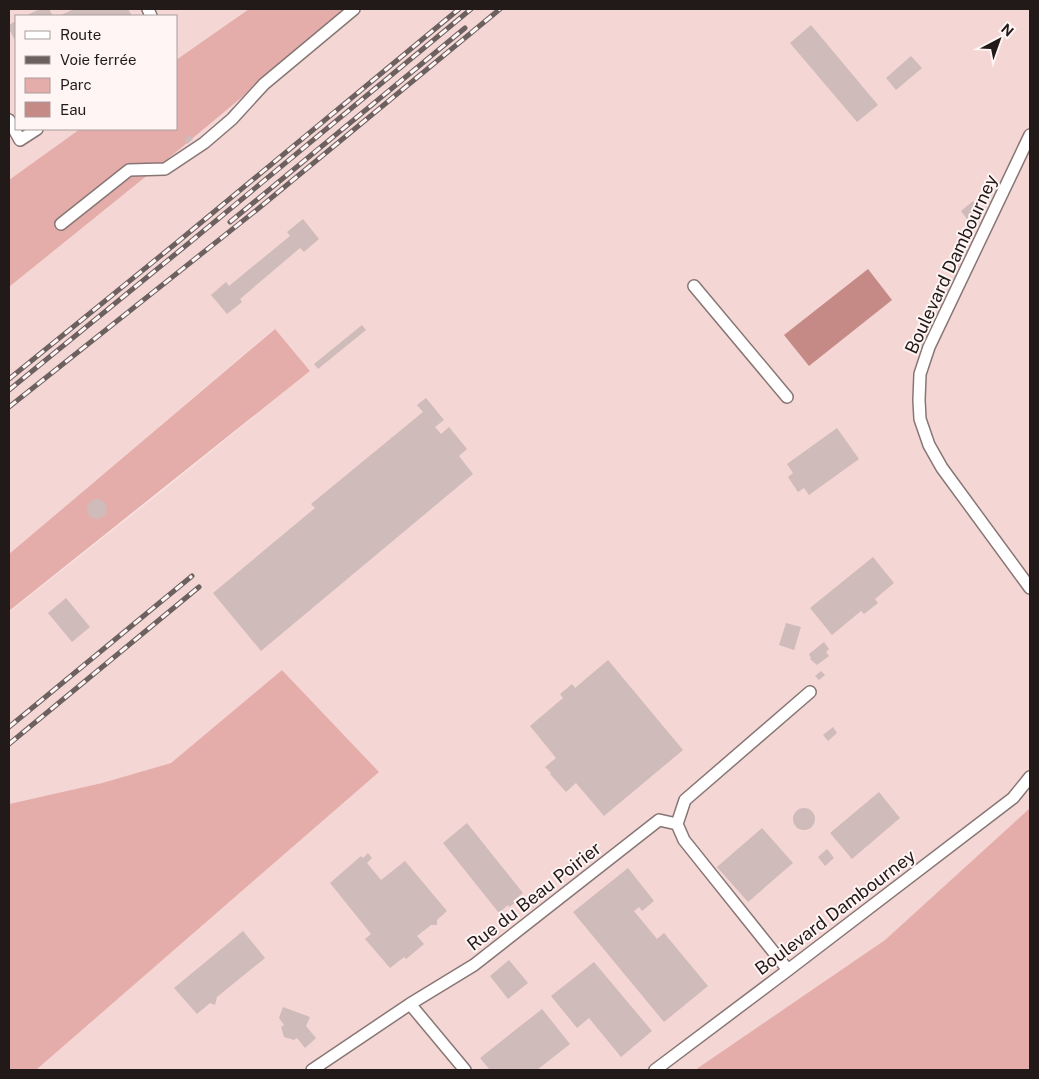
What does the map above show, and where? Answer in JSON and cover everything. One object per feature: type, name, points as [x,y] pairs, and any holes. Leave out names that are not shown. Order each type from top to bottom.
[{"type":"street","points":[[61,224],[129,170],[166,169],[204,143],[232,119],[264,84],[354,9]]},
{"type":"street","points":[[9,120],[20,140],[35,130]]},
{"type":"street","name":"Boulevard Dambourney","points":[[1030,134],[929,347],[920,374],[919,400],[920,420],[942,468],[1030,588]]},
{"type":"street","points":[[694,286],[787,398]]},
{"type":"street","points":[[788,970],[684,840],[677,824],[685,800],[810,692]]},
{"type":"street","name":"Boulevard Dambourney","points":[[655,1070],[1013,798],[1030,777]]},
{"type":"street","name":"Rue du Beau Poirier","points":[[312,1070],[410,1004],[474,965],[659,820],[677,824]]},
{"type":"street","points":[[410,1004],[465,1070]]},
{"type":"shaded area","points":[[9,9],[249,9],[178,59],[178,15],[15,15],[15,130],[79,130],[9,180]]},
{"type":"shaded area","points":[[346,9],[1030,9],[1030,594],[903,431],[1030,595],[1030,808],[885,940],[695,1070],[36,1070],[379,772],[282,670],[171,763],[102,783],[9,804],[9,612],[310,371],[274,329],[9,554],[9,287],[175,153]]},
{"type":"green space","points":[[249,9],[346,9],[175,153],[9,287],[9,180],[79,130],[178,130],[178,59]]},
{"type":"green space","points":[[275,329],[310,371],[9,611],[9,554]]},
{"type":"green space","points":[[282,670],[379,772],[36,1070],[9,1070],[9,804],[102,783],[171,763]]},
{"type":"green space","points":[[1030,808],[1030,1070],[695,1070],[885,940]]},
{"type":"water","points":[[868,269],[892,300],[809,366],[784,335]]},
{"type":"building","points":[[40,9],[49,9],[52,15],[27,15]]},
{"type":"building","points":[[74,9],[128,9],[131,15],[61,15]]},
{"type":"building","points":[[15,22],[15,40],[9,29],[9,25]]},
{"type":"building","points":[[811,25],[878,105],[857,122],[790,43]]},
{"type":"building","points":[[911,56],[922,68],[896,90],[886,78]]},
{"type":"building","points":[[190,135],[193,139],[187,144],[184,140]]},
{"type":"building","points":[[973,201],[979,209],[967,219],[961,211]]},
{"type":"building","points":[[303,219],[319,239],[304,252],[300,248],[240,299],[242,302],[227,314],[211,295],[226,282],[229,286],[290,236],[287,232]]},
{"type":"building","points":[[362,325],[366,330],[318,369],[314,364]]},
{"type":"building","points":[[426,398],[444,420],[435,427],[441,434],[449,427],[467,449],[459,456],[473,474],[261,651],[213,593],[315,508],[311,504],[423,412],[417,405]]},
{"type":"building","points":[[837,428],[859,459],[809,495],[804,488],[798,492],[788,477],[793,473],[787,464]]},
{"type":"building","points":[[97,499],[104,502],[107,509],[104,516],[97,519],[90,516],[87,509],[90,502]]},
{"type":"building","points":[[873,557],[894,583],[875,599],[878,603],[864,614],[861,611],[832,635],[810,608]]},
{"type":"building","points":[[66,598],[90,627],[72,642],[48,613]]},
{"type":"building","points":[[786,623],[801,627],[794,650],[779,645]]},
{"type":"building","points":[[824,642],[829,649],[826,652],[829,656],[817,665],[810,659],[809,654]]},
{"type":"building","points":[[608,660],[683,750],[604,816],[576,783],[566,792],[550,774],[545,767],[556,758],[530,726],[563,698],[560,694],[572,684],[575,688]]},
{"type":"building","points":[[821,671],[825,675],[819,680],[815,676]]},
{"type":"building","points":[[833,727],[837,733],[828,741],[823,735]]},
{"type":"building","points":[[879,792],[900,818],[852,859],[830,833]]},
{"type":"building","points":[[804,808],[812,811],[815,819],[812,827],[804,830],[796,827],[793,819],[796,811]]},
{"type":"building","points":[[467,823],[523,893],[513,901],[515,903],[509,907],[508,905],[499,913],[443,843]]},
{"type":"building","points":[[762,828],[793,863],[748,902],[717,867]]},
{"type":"building","points":[[827,849],[834,858],[825,866],[818,857]]},
{"type":"building","points":[[368,853],[372,858],[367,863],[381,880],[405,861],[447,911],[437,920],[437,925],[431,925],[417,936],[424,944],[406,959],[404,957],[390,968],[365,939],[371,934],[330,883],[361,856],[363,858]]},
{"type":"building","points":[[628,868],[654,901],[642,911],[639,907],[634,911],[657,939],[664,933],[708,986],[664,1022],[573,912]]},
{"type":"building","points":[[243,931],[265,958],[217,997],[215,1005],[210,1003],[197,1014],[174,988]]},
{"type":"building","points":[[509,960],[528,983],[508,999],[490,976]]},
{"type":"building","points":[[594,962],[652,1031],[621,1057],[589,1018],[577,1028],[551,996]]},
{"type":"building","points":[[283,1007],[310,1017],[306,1026],[316,1038],[305,1048],[297,1038],[294,1040],[284,1037],[281,1027],[284,1025],[279,1018]]},
{"type":"building","points":[[542,1009],[570,1044],[537,1070],[490,1070],[480,1058]]},
{"type":"railway","points":[[9,379],[459,9]]},
{"type":"railway","points":[[9,390],[471,9]]},
{"type":"railway","points":[[9,407],[259,208],[500,9]]},
{"type":"railway","points":[[230,222],[465,28]]},
{"type":"railway","points":[[9,727],[192,576]]},
{"type":"railway","points":[[9,744],[199,587]]}]
